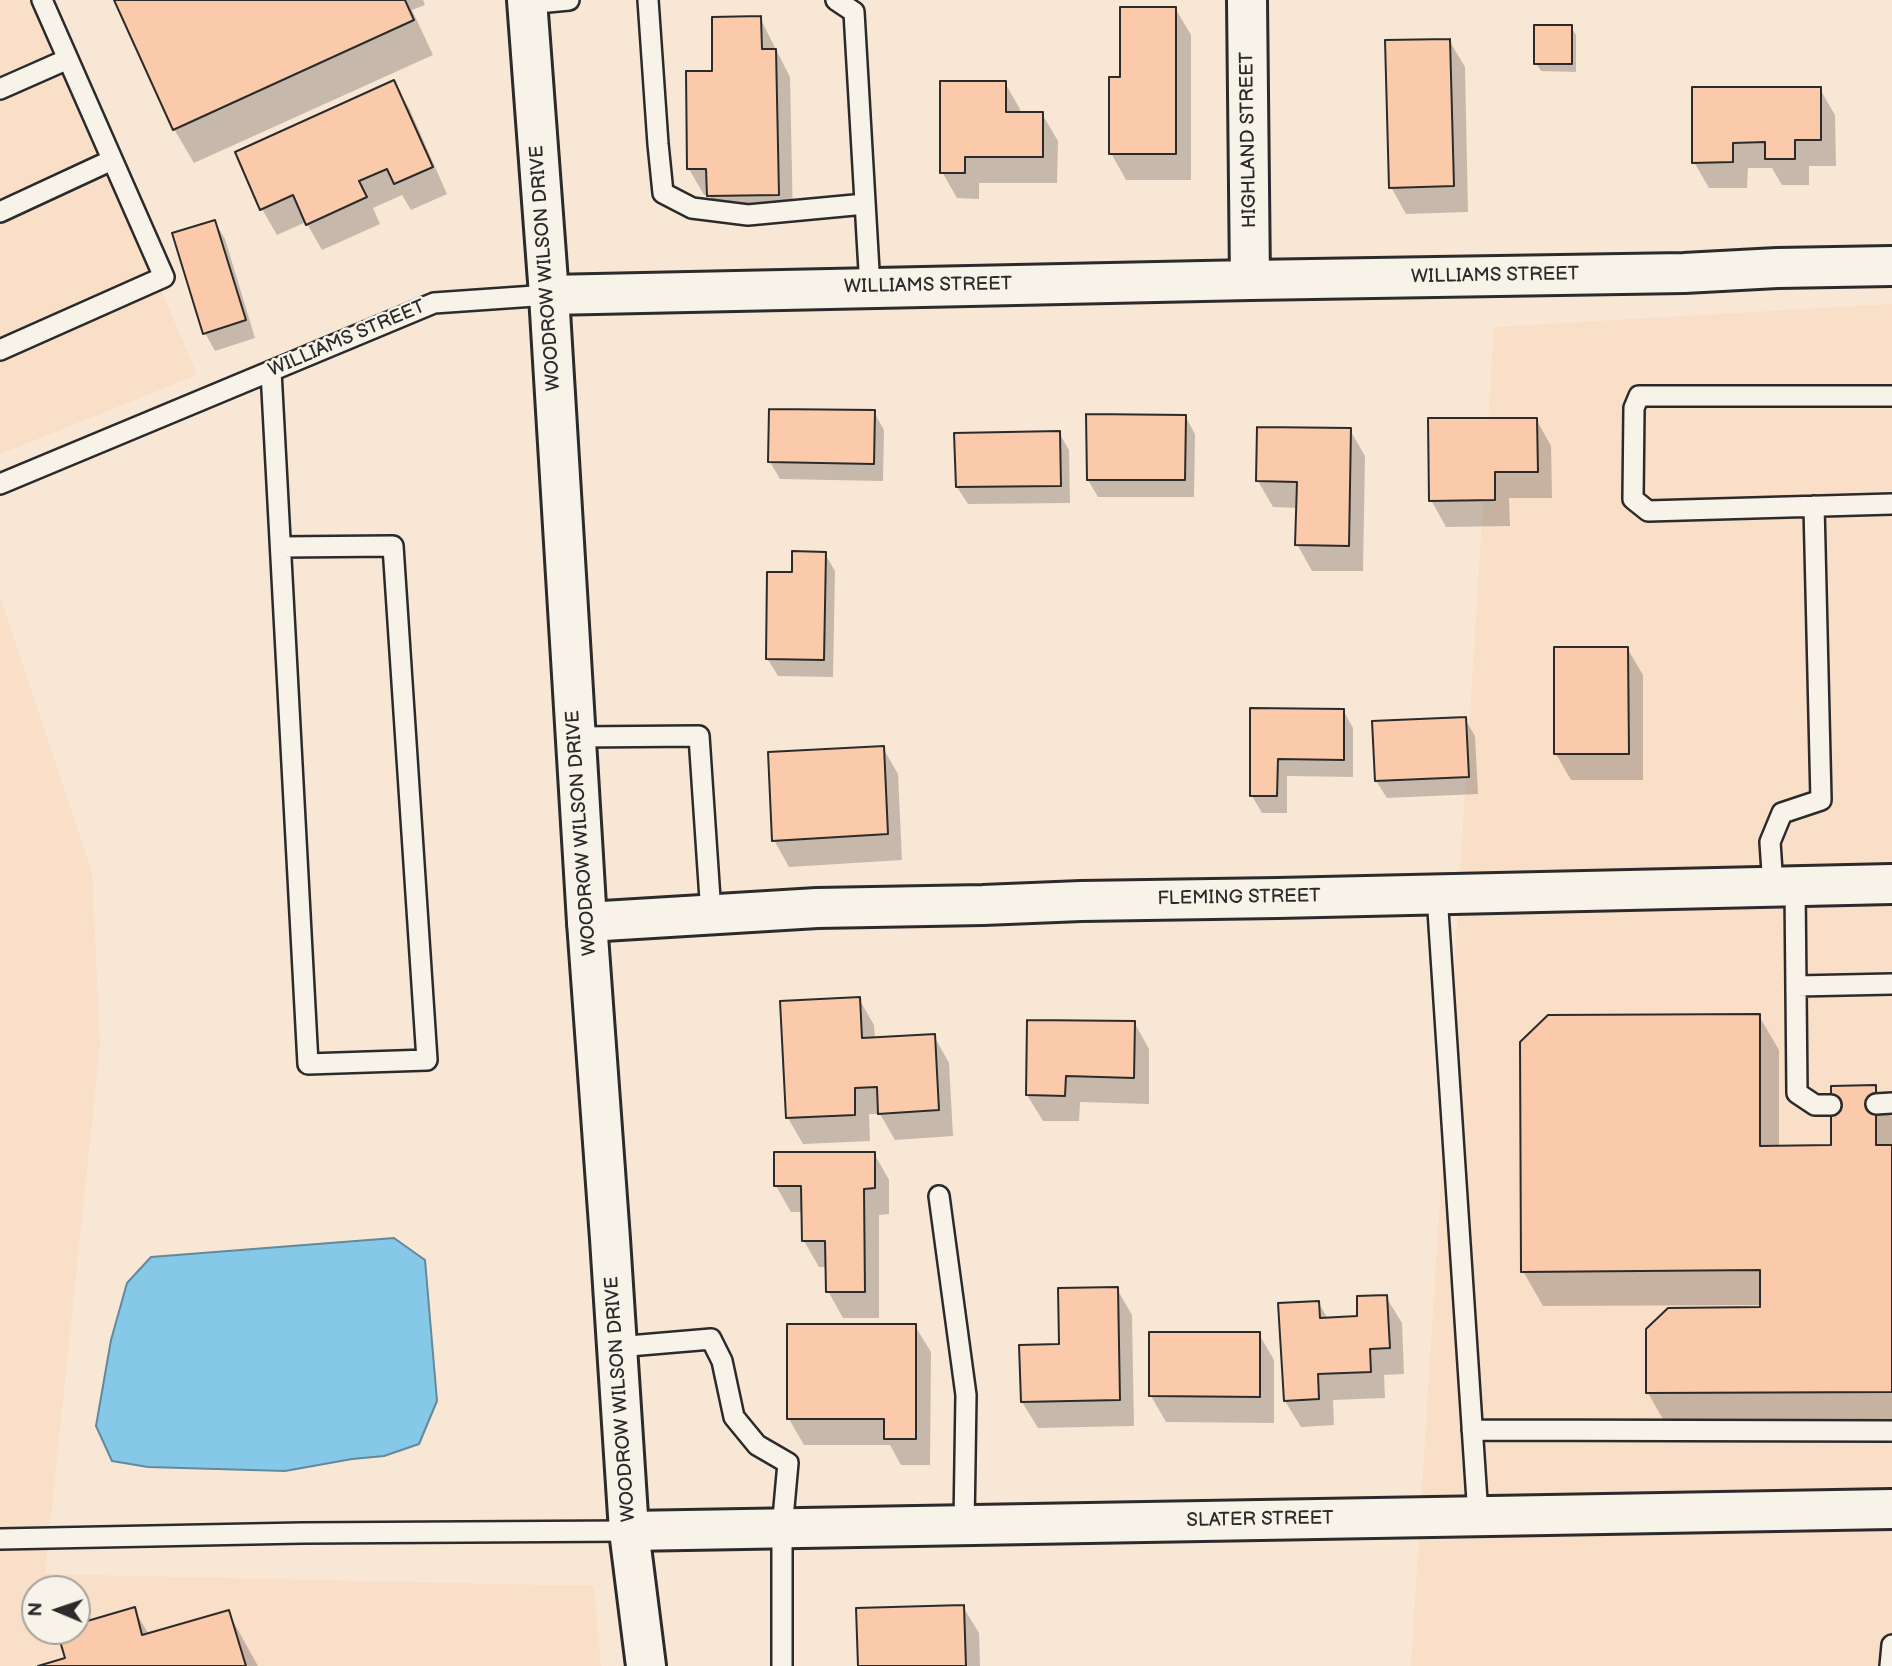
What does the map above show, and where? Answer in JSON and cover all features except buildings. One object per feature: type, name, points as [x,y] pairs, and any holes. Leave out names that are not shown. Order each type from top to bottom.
[{"type":"street","name":"HIGHLAND STREET","points":[[1247,0],[1250,279]]},
{"type":"street","name":"WOODROW WILSON DRIVE","points":[[527,2],[549,295],[587,922],[629,1531],[646,1666]]},
{"type":"street","name":"WILLIAMS STREET","points":[[549,295],[1250,279],[1671,274],[1777,268],[1892,266]]},
{"type":"street","name":"FLEMING STREET","points":[[587,922],[817,908],[1892,884]]},
{"type":"street","name":"SLATER STREET","points":[[629,1531],[1892,1509]]},
{"type":"lane","points":[[0,350],[164,277],[42,0]]},
{"type":"lane","points":[[527,2],[569,0]]},
{"type":"lane","points":[[648,0],[657,144],[663,193],[692,208],[748,215],[865,204]]},
{"type":"lane","points":[[836,0],[855,12],[870,288]]},
{"type":"lane","points":[[0,89],[68,59]]},
{"type":"lane","points":[[0,212],[112,160]]},
{"type":"lane","name":"WILLIAMS STREET","points":[[0,484],[433,303],[549,295]]},
{"type":"lane","points":[[271,371],[308,1064],[427,1060],[393,546],[281,547]]},
{"type":"lane","points":[[1892,396],[1639,396],[1634,408],[1633,499],[1648,511],[1892,504]]},
{"type":"lane","points":[[1814,506],[1821,800],[1782,813],[1770,842],[1784,887],[1797,986],[1797,1093],[1815,1105],[1831,1105]]},
{"type":"lane","points":[[576,737],[699,736],[711,914]]},
{"type":"lane","points":[[1437,895],[1478,1516]]},
{"type":"lane","points":[[1797,986],[1892,984]]},
{"type":"lane","points":[[939,1196],[966,1395],[964,1525]]},
{"type":"lane","points":[[617,1347],[711,1339],[722,1361],[734,1417],[757,1445],[788,1463],[782,1529],[782,1666]]},
{"type":"lane","points":[[1472,1430],[1892,1430]]},
{"type":"lane","points":[[0,1556],[6,1539],[302,1533],[629,1531]]},
{"type":"lane","points":[[1890,1666],[1892,1645]]},
{"type":"shaded area","points":[[0,0],[40,0],[197,375],[0,454]]},
{"type":"shaded area","points":[[1892,304],[1892,1666],[1411,1666],[1494,327]]},
{"type":"shaded area","points":[[0,596],[92,873],[100,1045],[45,1574],[91,1575],[21,1575],[21,1645],[91,1645],[91,1575],[594,1586],[601,1666],[0,1666]]},
{"type":"water","points":[[394,1238],[425,1260],[437,1401],[419,1444],[384,1456],[285,1471],[148,1467],[112,1461],[96,1426],[111,1340],[127,1283],[151,1257]]}]
